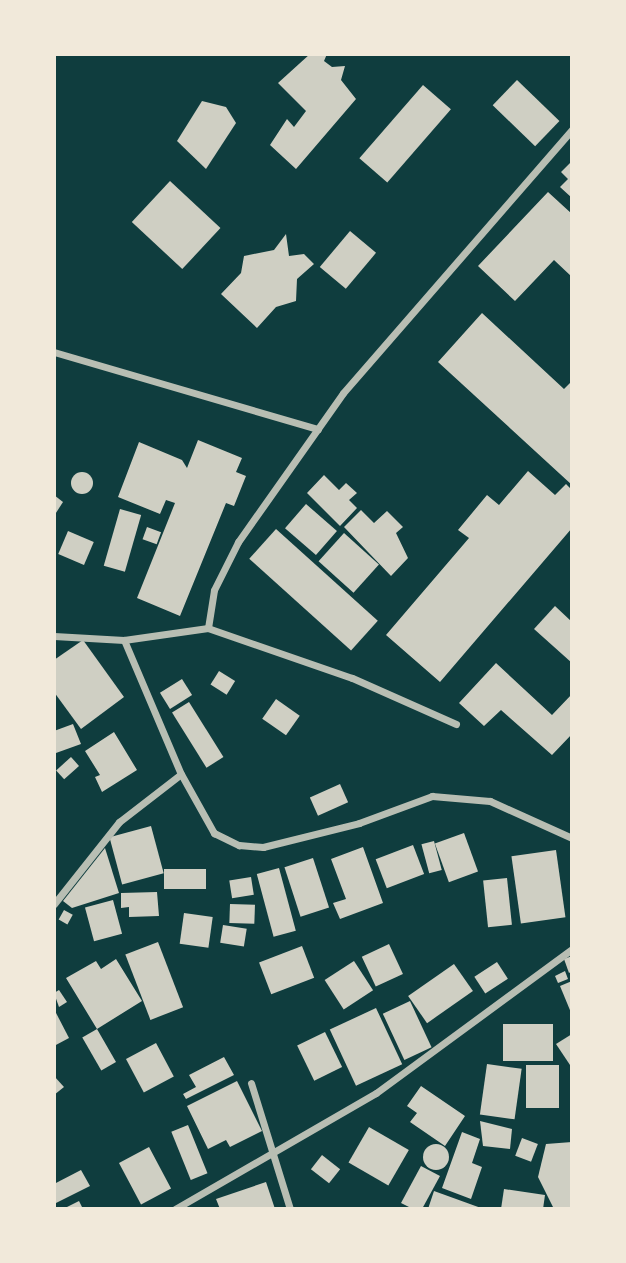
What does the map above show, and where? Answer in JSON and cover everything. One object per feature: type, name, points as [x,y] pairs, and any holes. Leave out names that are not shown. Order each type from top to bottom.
[{"type":"street","points":[[208,628],[214,590],[238,542],[318,429],[572,130]]},
{"type":"street","points":[[54,352],[318,429]]},
{"type":"street","points":[[54,636],[124,640],[208,628],[352,678],[456,724]]},
{"type":"street","points":[[124,640],[181,774],[214,833],[239,845],[263,847],[359,823],[432,796],[490,801],[572,838]]},
{"type":"street","points":[[54,904],[119,822],[181,774]]},
{"type":"street","points":[[175,1209],[272,1148],[376,1093],[572,949]]},
{"type":"street","points":[[251,1083],[290,1209]]},
{"type":"building","points":[[310,54],[327,54],[324,61],[332,67],[345,66],[341,80],[356,99],[296,169],[270,145],[287,119],[294,127],[306,111],[278,83]]},
{"type":"building","points":[[517,80],[559,121],[535,146],[493,105]]},
{"type":"building","points":[[423,85],[451,109],[387,182],[359,158]]},
{"type":"building","points":[[202,101],[226,107],[236,123],[206,169],[177,141]]},
{"type":"building","points":[[572,161],[572,198],[560,187],[568,179],[561,172]]},
{"type":"building","points":[[170,181],[220,228],[182,269],[132,222]]},
{"type":"building","points":[[548,192],[572,214],[572,277],[554,260],[515,301],[478,266]]},
{"type":"building","points":[[350,231],[376,253],[346,289],[320,267]]},
{"type":"building","points":[[286,234],[289,256],[304,254],[314,264],[297,279],[296,301],[276,307],[257,328],[221,294],[241,273],[244,256],[274,250]]},
{"type":"building","points":[[482,313],[564,389],[572,381],[572,485],[438,362]]},
{"type":"building","points":[[198,440],[242,458],[236,472],[246,476],[234,506],[226,503],[180,616],[137,598],[175,503],[166,500],[160,514],[118,497],[139,442],[182,460],[187,468]]},
{"type":"building","points":[[528,471],[555,495],[566,484],[572,490],[572,528],[440,682],[386,635],[469,538],[458,530],[487,495],[499,505]]},
{"type":"building","points":[[82,472],[90,475],[93,483],[90,491],[82,494],[74,491],[71,483],[74,475]]},
{"type":"building","points":[[324,475],[339,490],[346,483],[357,493],[349,500],[357,508],[340,526],[307,493]]},
{"type":"building","points":[[54,495],[63,502],[54,516]]},
{"type":"building","points":[[306,504],[337,531],[316,555],[285,528]]},
{"type":"building","points":[[120,509],[141,515],[125,572],[104,566]]},
{"type":"building","points":[[361,510],[374,523],[387,511],[403,527],[396,533],[408,558],[391,576],[344,527]]},
{"type":"building","points":[[147,527],[161,532],[157,544],[143,539]]},
{"type":"building","points":[[276,529],[378,621],[351,650],[249,559]]},
{"type":"building","points":[[68,531],[94,542],[84,565],[58,554]]},
{"type":"building","points":[[344,533],[379,564],[354,593],[319,561]]},
{"type":"building","points":[[555,606],[572,622],[572,663],[534,629]]},
{"type":"building","points":[[83,640],[124,697],[81,729],[54,692],[54,660]]},
{"type":"building","points":[[496,663],[552,715],[572,694],[572,734],[552,755],[501,710],[484,726],[459,703]]},
{"type":"building","points":[[219,671],[235,681],[227,695],[211,685]]},
{"type":"building","points":[[182,679],[192,695],[170,709],[160,693]]},
{"type":"building","points":[[276,699],[300,716],[286,735],[262,719]]},
{"type":"building","points":[[189,702],[223,757],[206,768],[172,713]]},
{"type":"building","points":[[73,724],[81,744],[56,753],[54,731]]},
{"type":"building","points":[[114,732],[137,770],[102,792],[95,777],[100,775],[85,751]]},
{"type":"building","points":[[71,757],[79,766],[64,779],[56,770]]},
{"type":"building","points":[[340,784],[348,802],[318,816],[310,797]]},
{"type":"building","points":[[151,826],[164,873],[122,884],[109,837]]},
{"type":"building","points":[[464,833],[478,872],[449,882],[435,844]]},
{"type":"building","points":[[434,841],[442,870],[429,873],[421,844]]},
{"type":"building","points":[[413,845],[424,874],[387,888],[376,859]]},
{"type":"building","points":[[363,847],[383,903],[340,919],[333,903],[346,899],[331,859]]},
{"type":"building","points":[[105,848],[119,893],[72,908],[63,901]]},
{"type":"building","points":[[556,850],[565,917],[521,924],[511,856]]},
{"type":"building","points":[[313,858],[329,907],[301,917],[284,867]]},
{"type":"building","points":[[279,868],[296,931],[274,937],[257,874]]},
{"type":"building","points":[[164,869],[206,869],[206,889],[164,889]]},
{"type":"building","points":[[251,877],[254,895],[232,898],[229,880]]},
{"type":"building","points":[[507,878],[512,925],[488,927],[483,881]]},
{"type":"building","points":[[157,892],[159,916],[129,917],[129,907],[121,908],[121,893]]},
{"type":"building","points":[[113,900],[122,934],[94,941],[85,908]]},
{"type":"building","points":[[230,904],[255,905],[254,924],[229,923]]},
{"type":"building","points":[[64,910],[73,915],[67,924],[59,920]]},
{"type":"building","points":[[184,913],[213,917],[208,948],[180,944]]},
{"type":"building","points":[[223,925],[247,929],[244,947],[220,943]]},
{"type":"building","points":[[158,942],[183,1007],[150,1020],[125,955]]},
{"type":"building","points":[[389,944],[403,974],[376,987],[362,957]]},
{"type":"building","points":[[302,946],[314,978],[271,994],[259,962]]},
{"type":"building","points":[[572,956],[572,971],[569,973],[564,959]]},
{"type":"building","points":[[116,959],[142,1001],[97,1029],[66,978],[96,961],[101,969]]},
{"type":"building","points":[[354,961],[373,990],[344,1009],[325,980]]},
{"type":"building","points":[[497,962],[508,979],[485,993],[474,977]]},
{"type":"building","points":[[454,964],[473,991],[427,1023],[408,996]]},
{"type":"building","points":[[565,971],[568,979],[558,983],[555,976]]},
{"type":"building","points":[[572,981],[572,1015],[560,986]]},
{"type":"building","points":[[59,990],[67,1002],[59,1007],[54,993]]},
{"type":"building","points":[[410,1001],[432,1047],[404,1060],[383,1014]]},
{"type":"building","points":[[376,1008],[402,1064],[356,1086],[330,1030]]},
{"type":"building","points":[[54,1009],[69,1038],[54,1046]]},
{"type":"building","points":[[503,1024],[553,1024],[553,1061],[503,1061]]},
{"type":"building","points":[[97,1029],[116,1062],[101,1070],[82,1038]]},
{"type":"building","points":[[325,1032],[342,1067],[314,1081],[297,1046]]},
{"type":"building","points":[[572,1034],[572,1068],[556,1044]]},
{"type":"building","points":[[156,1043],[174,1077],[144,1093],[126,1059]]},
{"type":"building","points":[[224,1057],[234,1075],[186,1099],[183,1094],[196,1087],[189,1075]]},
{"type":"building","points":[[487,1064],[522,1069],[515,1119],[480,1115]]},
{"type":"building","points":[[526,1065],[559,1065],[559,1108],[526,1108]]},
{"type":"building","points":[[54,1076],[64,1087],[54,1095]]},
{"type":"building","points":[[237,1081],[262,1131],[230,1147],[226,1140],[208,1149],[187,1106]]},
{"type":"building","points":[[421,1086],[465,1116],[445,1146],[410,1122],[417,1113],[407,1106]]},
{"type":"building","points":[[480,1121],[512,1129],[510,1149],[483,1146]]},
{"type":"building","points":[[188,1125],[207,1173],[191,1180],[171,1132]]},
{"type":"building","points":[[369,1127],[409,1150],[388,1186],[348,1163]]},
{"type":"building","points":[[462,1132],[480,1139],[472,1163],[482,1167],[471,1199],[442,1188]]},
{"type":"building","points":[[522,1138],[538,1144],[531,1162],[515,1156]]},
{"type":"building","points":[[572,1142],[572,1209],[554,1209],[538,1177],[546,1144]]},
{"type":"building","points":[[436,1144],[445,1148],[449,1157],[445,1166],[436,1170],[427,1166],[423,1157],[427,1148]]},
{"type":"building","points":[[149,1147],[171,1188],[141,1204],[119,1163]]},
{"type":"building","points":[[322,1155],[340,1169],[329,1183],[311,1169]]},
{"type":"building","points":[[421,1166],[440,1176],[422,1209],[413,1209],[401,1203]]},
{"type":"building","points":[[81,1170],[90,1186],[54,1204],[54,1184]]},
{"type":"building","points":[[266,1182],[275,1209],[220,1209],[216,1199]]},
{"type":"building","points":[[504,1189],[545,1195],[543,1209],[501,1209]]},
{"type":"building","points":[[434,1191],[481,1208],[481,1209],[428,1209]]},
{"type":"building","points":[[79,1201],[83,1209],[63,1209]]}]
